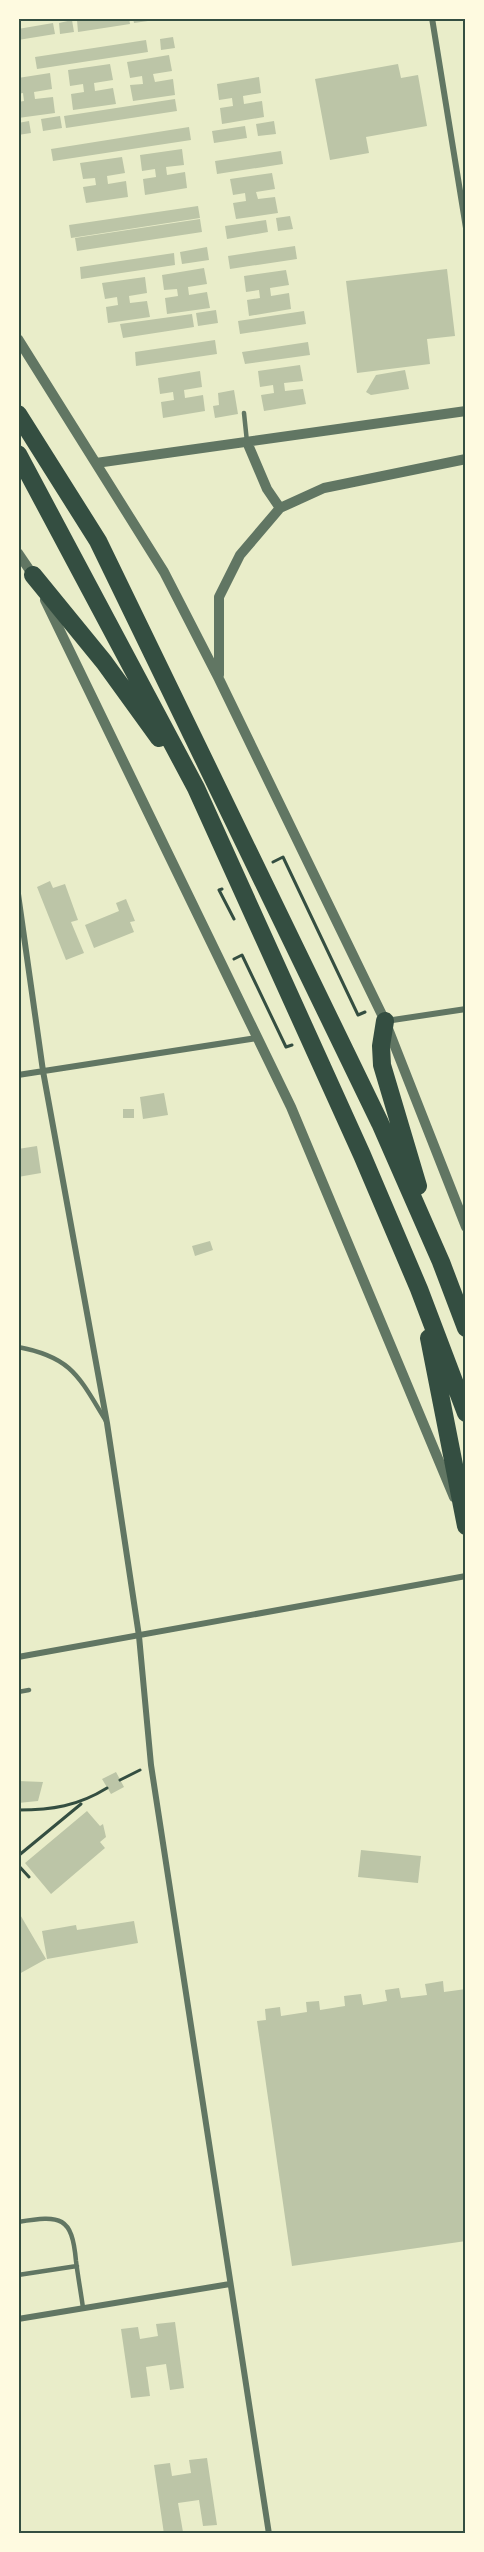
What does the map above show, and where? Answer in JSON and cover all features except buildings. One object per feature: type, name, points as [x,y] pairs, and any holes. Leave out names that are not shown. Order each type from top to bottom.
[{"type":"highway","points":[[18,414],[98,541],[375,1112],[441,1262],[466,1328]]},
{"type":"highway","points":[[18,454],[196,788],[362,1155],[419,1289],[466,1413]]},
{"type":"highway","points":[[33,575],[104,662],[196,788]]},
{"type":"highway","points":[[385,1021],[381,1046],[382,1065],[441,1262]]},
{"type":"highway","points":[[419,1289],[466,1526]]},
{"type":"street","points":[[432,18],[466,228]]},
{"type":"street","points":[[18,339],[164,572],[219,679],[385,1021],[466,1227]]},
{"type":"street","points":[[96,463],[466,411]]},
{"type":"street","points":[[247,442],[267,489],[280,508]]},
{"type":"street","points":[[219,679],[219,597],[240,555],[280,508],[324,488],[466,459]]},
{"type":"street","points":[[18,553],[33,575],[291,1107],[466,1526]]},
{"type":"street","points":[[18,894],[43,1071],[107,1423],[139,1636],[151,1765],[269,2534]]},
{"type":"street","points":[[385,1021],[466,1009]]},
{"type":"street","points":[[18,1075],[257,1038]]},
{"type":"street","points":[[18,1658],[466,1576]]},
{"type":"street","points":[[18,2319],[230,2284]]},
{"type":"lane","points":[[244,413],[247,442]]},
{"type":"lane","points":[[18,1347],[44,1352],[77,1374],[107,1423]]},
{"type":"lane","points":[[18,1692],[29,1690]]},
{"type":"lane","points":[[18,2222],[53,2218],[65,2223],[74,2235],[83,2308]]},
{"type":"lane","points":[[18,2275],[77,2266]]},
{"type":"path","points":[[222,965],[242,955],[286,1047],[294,1044]]},
{"type":"path","points":[[120,1780],[151,1765]]},
{"type":"path","points":[[18,1856],[83,1803],[108,1788]]},
{"type":"path","points":[[18,1810],[39,1810],[83,1803]]},
{"type":"path","points":[[18,1865],[29,1877]]}]
